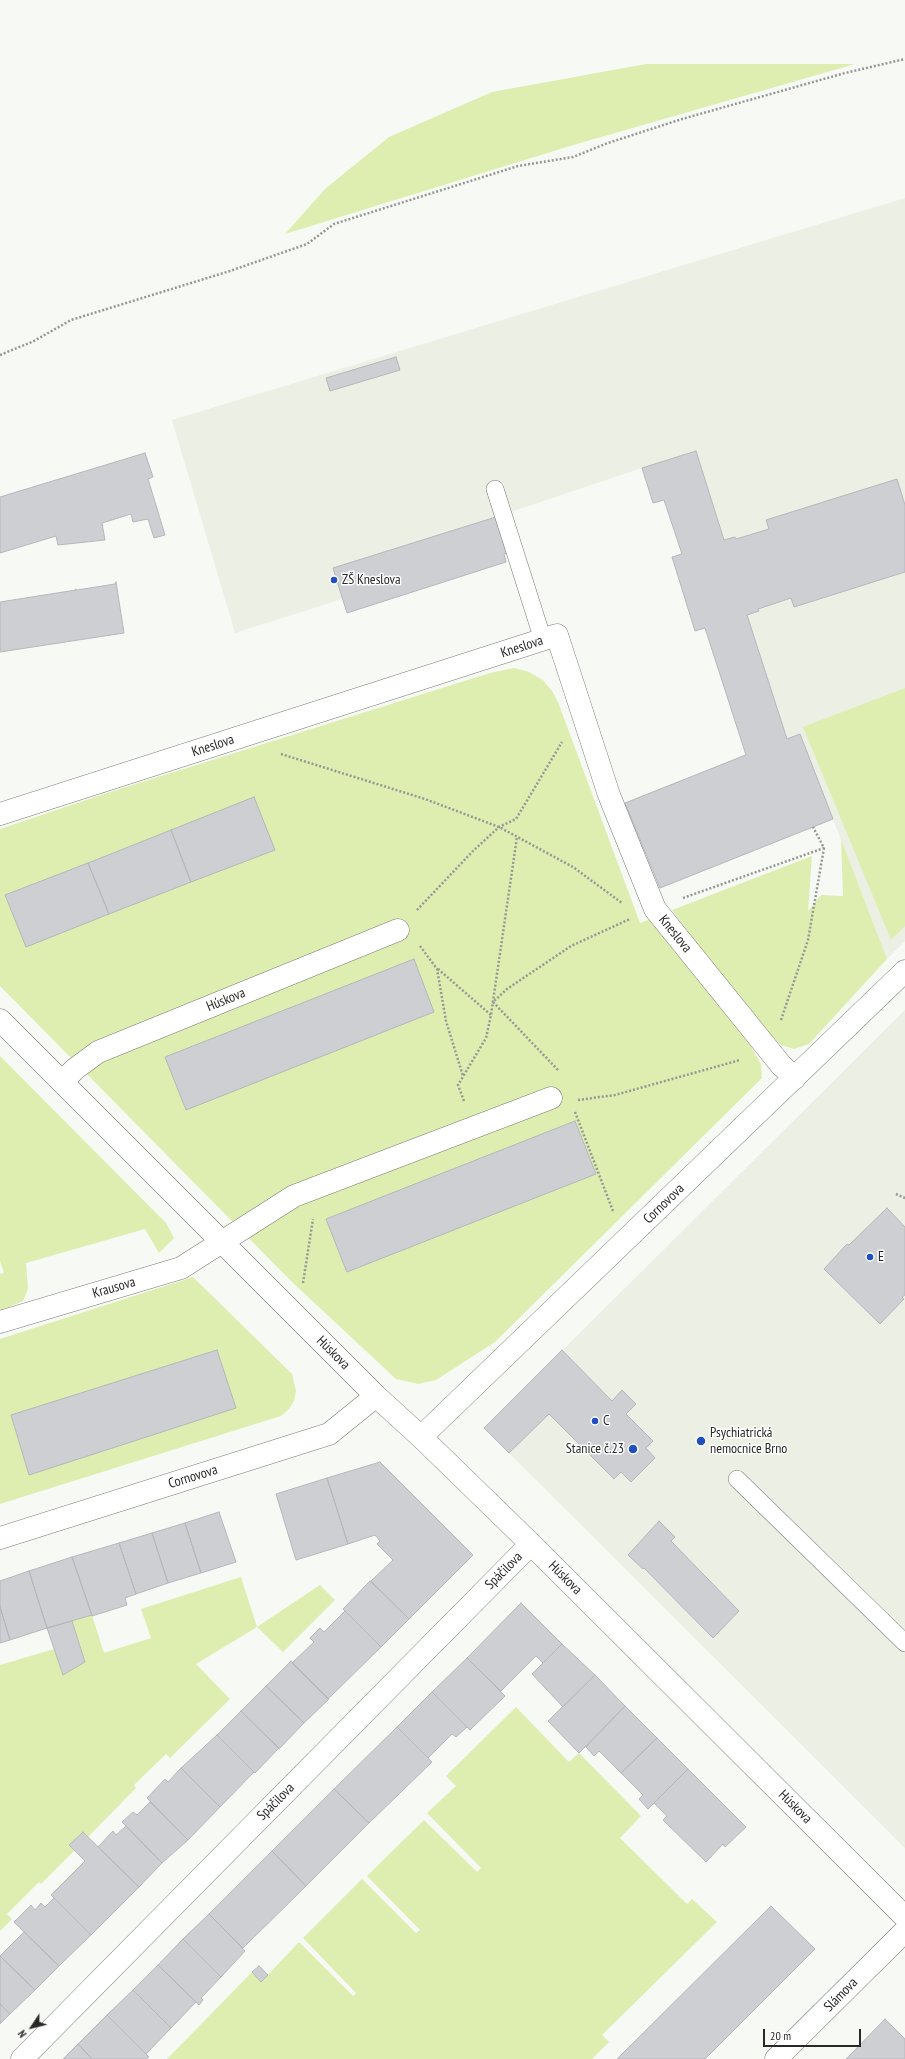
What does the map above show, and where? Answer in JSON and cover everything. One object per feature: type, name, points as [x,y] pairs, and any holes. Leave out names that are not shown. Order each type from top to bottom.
[{"type":"street","name":"Kneslova","points":[[0,814],[550,638],[609,795],[647,912],[770,1052],[795,1078]]},
{"type":"street","name":"Húskova","points":[[62,1082],[75,1069],[98,1052],[398,930]]},
{"type":"street","name":"Cornovova","points":[[421,1437],[905,971]]},
{"type":"street","name":"Húskova","points":[[0,1020],[376,1396],[421,1437],[531,1544],[905,1917]]},
{"type":"street","points":[[222,1242],[294,1196],[551,1098]]},
{"type":"street","name":"Krausova","points":[[0,1322],[181,1268],[222,1242]]},
{"type":"street","name":"Cornovova","points":[[0,1538],[329,1434],[376,1396]]},
{"type":"street","name":"Spáčilova","points":[[22,2059],[531,1544]]},
{"type":"street","name":"Slámova","points":[[776,2059],[905,1931]]},
{"type":"lane","points":[[495,489],[550,638]]},
{"type":"lane","points":[[737,1479],[905,1643]]},
{"type":"path","points":[[0,355],[34,341],[71,320],[230,271],[307,244],[334,224],[518,166],[574,157],[608,143],[682,119],[845,73],[905,59]]},
{"type":"path","points":[[490,1015],[438,969],[422,948],[398,930],[473,851],[500,827],[516,819],[564,738]]},
{"type":"path","points":[[278,754],[425,799],[500,827],[573,867],[647,912]]},
{"type":"path","points":[[551,1098],[571,1101],[615,1095],[770,1052],[808,940],[824,848],[813,827]]},
{"type":"path","points":[[473,1128],[458,1084],[486,1038],[493,1002],[517,837]]},
{"type":"path","points":[[493,1002],[507,989],[571,946],[647,912],[824,848]]},
{"type":"path","points":[[438,969],[446,1021],[463,1076]]},
{"type":"path","points":[[303,1287],[318,1187]]},
{"type":"path","points":[[896,1194],[905,1198]]},
{"type":"shaded area","name":"ZŠ Kneslova","points":[[905,198],[905,941],[887,959],[833,819],[660,888],[625,803],[746,754],[705,628],[695,631],[672,557],[682,553],[664,500],[653,503],[642,468],[499,516],[506,562],[347,613],[342,599],[235,633],[172,420]]},
{"type":"shaded area","name":"Psychiatrická nemocnice Brno","points":[[905,1010],[905,1848],[484,1428]]},
{"type":"green space","points":[[646,64],[855,64],[570,146],[285,234],[325,189],[389,137],[492,92]]},
{"type":"green space","points":[[514,668],[529,672],[543,680],[552,691],[558,702],[640,923],[653,918],[744,1034],[761,1064],[762,1078],[495,1342],[436,1380],[418,1384],[396,1379],[293,1283],[0,986],[0,829],[107,793],[490,673]]},
{"type":"green space","points":[[905,688],[905,926],[891,940],[803,727]]},
{"type":"green space","points":[[841,839],[887,959],[809,1044],[794,1049],[781,1045],[768,1033],[701,950],[672,910],[812,856],[808,911],[821,895],[843,896]]},
{"type":"green space","points":[[0,1056],[166,1223],[174,1238],[159,1253],[145,1229],[26,1263],[28,1289],[23,1301],[0,1311],[0,1274],[4,1273],[0,1261]]},
{"type":"green space","points":[[193,1277],[292,1374],[296,1391],[294,1401],[289,1409],[281,1416],[0,1504],[0,1339]]},
{"type":"green space","points":[[241,1577],[257,1627],[196,1664],[230,1699],[170,1758],[166,1754],[134,1785],[136,1788],[88,1837],[83,1832],[70,1845],[75,1850],[41,1884],[39,1882],[7,1914],[12,1919],[0,1931],[0,1665],[54,1649],[63,1675],[85,1662],[72,1621],[92,1615],[104,1653],[151,1638],[141,1609]]},
{"type":"green space","points":[[320,1585],[335,1600],[283,1652],[257,1627]]},
{"type":"green space","points":[[516,1707],[569,1762],[579,1753],[641,1816],[620,1838],[687,1904],[692,1899],[717,1922],[602,2035],[609,2042],[592,2059],[167,2059],[252,1972],[262,1981],[299,1942],[353,1996],[356,1993],[303,1938],[362,1879],[416,1933],[420,1930],[367,1876],[424,1820],[477,1872],[481,1868],[427,1813],[456,1786],[446,1776]]},
{"type":"building","points":[[396,357],[400,370],[330,391],[326,378]]},
{"type":"building","points":[[696,451],[724,540],[735,537],[736,539],[769,529],[766,520],[897,479],[905,505],[905,572],[794,607],[791,598],[758,609],[759,611],[747,615],[787,739],[800,734],[833,819],[660,888],[625,803],[746,755],[705,628],[695,631],[672,557],[682,554],[664,500],[653,503],[642,468]]},
{"type":"building","points":[[145,453],[153,477],[148,479],[165,535],[154,538],[148,519],[133,522],[131,514],[102,523],[105,540],[58,545],[56,536],[0,553],[0,497]]},
{"type":"building","points":[[499,516],[510,552],[504,554],[506,562],[347,613],[333,568]]},
{"type":"building","points":[[116,582],[124,633],[0,652],[0,602],[76,590],[75,589],[77,590],[115,584]]},
{"type":"building","points":[[254,797],[275,850],[191,882],[171,830]]},
{"type":"building","points":[[171,830],[191,882],[109,914],[88,863]]},
{"type":"building","points":[[88,863],[109,914],[26,947],[5,895]]},
{"type":"building","points":[[414,959],[434,1012],[186,1110],[165,1057]]},
{"type":"building","points":[[575,1121],[596,1174],[347,1272],[326,1219]]},
{"type":"building","name":"E","points":[[887,1208],[905,1227],[905,1295],[902,1297],[904,1299],[880,1324],[824,1269],[847,1244],[849,1245]]},
{"type":"building","points":[[217,1350],[236,1408],[29,1475],[11,1415]]},
{"type":"building","name":"C","points":[[562,1350],[612,1401],[622,1390],[636,1404],[626,1414],[653,1441],[646,1448],[655,1458],[631,1482],[621,1472],[614,1479],[549,1414],[509,1453],[484,1428]]},
{"type":"building","points":[[380,1462],[473,1555],[409,1619],[371,1581],[393,1560],[377,1544],[380,1541],[375,1535],[348,1544],[327,1478]]},
{"type":"building","points":[[327,1478],[348,1544],[296,1560],[276,1494]]},
{"type":"building","points":[[219,1512],[236,1562],[201,1573],[185,1523]]},
{"type":"building","points":[[659,1521],[675,1537],[671,1541],[739,1611],[713,1638],[644,1568],[643,1569],[628,1555]]},
{"type":"building","points":[[185,1523],[201,1573],[168,1583],[152,1533]]},
{"type":"building","points":[[152,1533],[168,1583],[136,1594],[119,1543]]},
{"type":"building","points":[[119,1543],[136,1594],[125,1598],[127,1605],[92,1616],[72,1557]]},
{"type":"building","points":[[72,1557],[92,1615],[47,1628],[29,1571]]},
{"type":"building","points":[[29,1571],[47,1628],[10,1640],[0,1607],[0,1581]]},
{"type":"building","points":[[370,1581],[409,1619],[381,1647],[343,1609]]},
{"type":"building","points":[[521,1603],[562,1644],[543,1663],[536,1656],[501,1691],[467,1658]]},
{"type":"building","points":[[0,1607],[10,1640],[0,1643]]},
{"type":"building","points":[[345,1611],[381,1647],[328,1699],[292,1663],[314,1642],[310,1638],[320,1628],[324,1632]]},
{"type":"building","points":[[72,1621],[85,1662],[63,1675],[47,1628]]},
{"type":"building","points":[[562,1644],[595,1675],[563,1707],[532,1674]]},
{"type":"building","points":[[467,1658],[505,1696],[470,1730],[432,1692]]},
{"type":"building","points":[[291,1661],[329,1699],[304,1723],[266,1686]]},
{"type":"building","points":[[595,1675],[625,1706],[579,1753],[548,1721]]},
{"type":"building","points":[[266,1686],[304,1723],[279,1749],[241,1711]]},
{"type":"building","points":[[432,1692],[467,1727],[456,1737],[452,1734],[428,1758],[397,1727]]},
{"type":"building","points":[[625,1706],[657,1738],[621,1773],[599,1751],[594,1756],[586,1747]]},
{"type":"building","points":[[241,1711],[279,1748],[255,1773],[217,1735]]},
{"type":"building","points":[[397,1727],[432,1762],[369,1823],[334,1789]]},
{"type":"building","points":[[217,1735],[254,1772],[220,1807],[181,1768]]},
{"type":"building","points":[[657,1738],[688,1769],[648,1809],[639,1799],[643,1795],[621,1773]]},
{"type":"building","points":[[181,1768],[220,1807],[188,1840],[147,1798],[165,1779],[168,1782]]},
{"type":"building","points":[[688,1769],[746,1827],[725,1847],[723,1844],[706,1862],[663,1820],[667,1816],[654,1803]]},
{"type":"building","points":[[334,1789],[369,1823],[306,1886],[272,1851]]},
{"type":"building","points":[[150,1802],[188,1840],[162,1863],[122,1822],[133,1812],[137,1815]]},
{"type":"building","points":[[126,1826],[162,1863],[139,1887],[98,1847],[113,1831],[116,1835]]},
{"type":"building","points":[[83,1832],[139,1887],[91,1935],[51,1895],[85,1861],[69,1845]]},
{"type":"building","points":[[272,1851],[306,1886],[243,1948],[209,1914]]},
{"type":"building","points":[[54,1898],[91,1935],[59,1966],[14,1922],[31,1905],[35,1910],[41,1903],[45,1907]]},
{"type":"building","points":[[771,1906],[815,1949],[705,2059],[617,2059]]},
{"type":"building","points":[[209,1914],[245,1951],[221,1977],[183,1939]]},
{"type":"building","points":[[24,1932],[59,1966],[35,1990],[0,1956]]},
{"type":"building","points":[[183,1939],[221,1977],[201,1998],[203,2000],[199,2005],[158,1965]]},
{"type":"building","points":[[0,1956],[35,1990],[10,2014],[0,2004]]},
{"type":"building","points":[[158,1965],[196,2002],[171,2028],[133,1990]]},
{"type":"building","points":[[259,1966],[268,1975],[261,1982],[252,1972]]},
{"type":"building","points":[[133,1990],[171,2028],[146,2054],[107,2015]]},
{"type":"building","points":[[0,2004],[10,2014],[0,2024]]},
{"type":"building","points":[[107,2015],[149,2057],[146,2059],[92,2059],[78,2044]]},
{"type":"building","points":[[885,2019],[905,2039],[905,2059],[846,2059]]},
{"type":"building","points":[[78,2044],[92,2059],[63,2059]]},
{"type":"place","name":"ZŠ Kneslova","points":[[334,580]]},
{"type":"place","name":"E","points":[[870,1257]]},
{"type":"place","name":"C","points":[[595,1421]]},
{"type":"place","name":"Psychiatrická nemocnice Brno","points":[[701,1441]]},
{"type":"place","name":"Stanice č.23","points":[[633,1449]]}]
